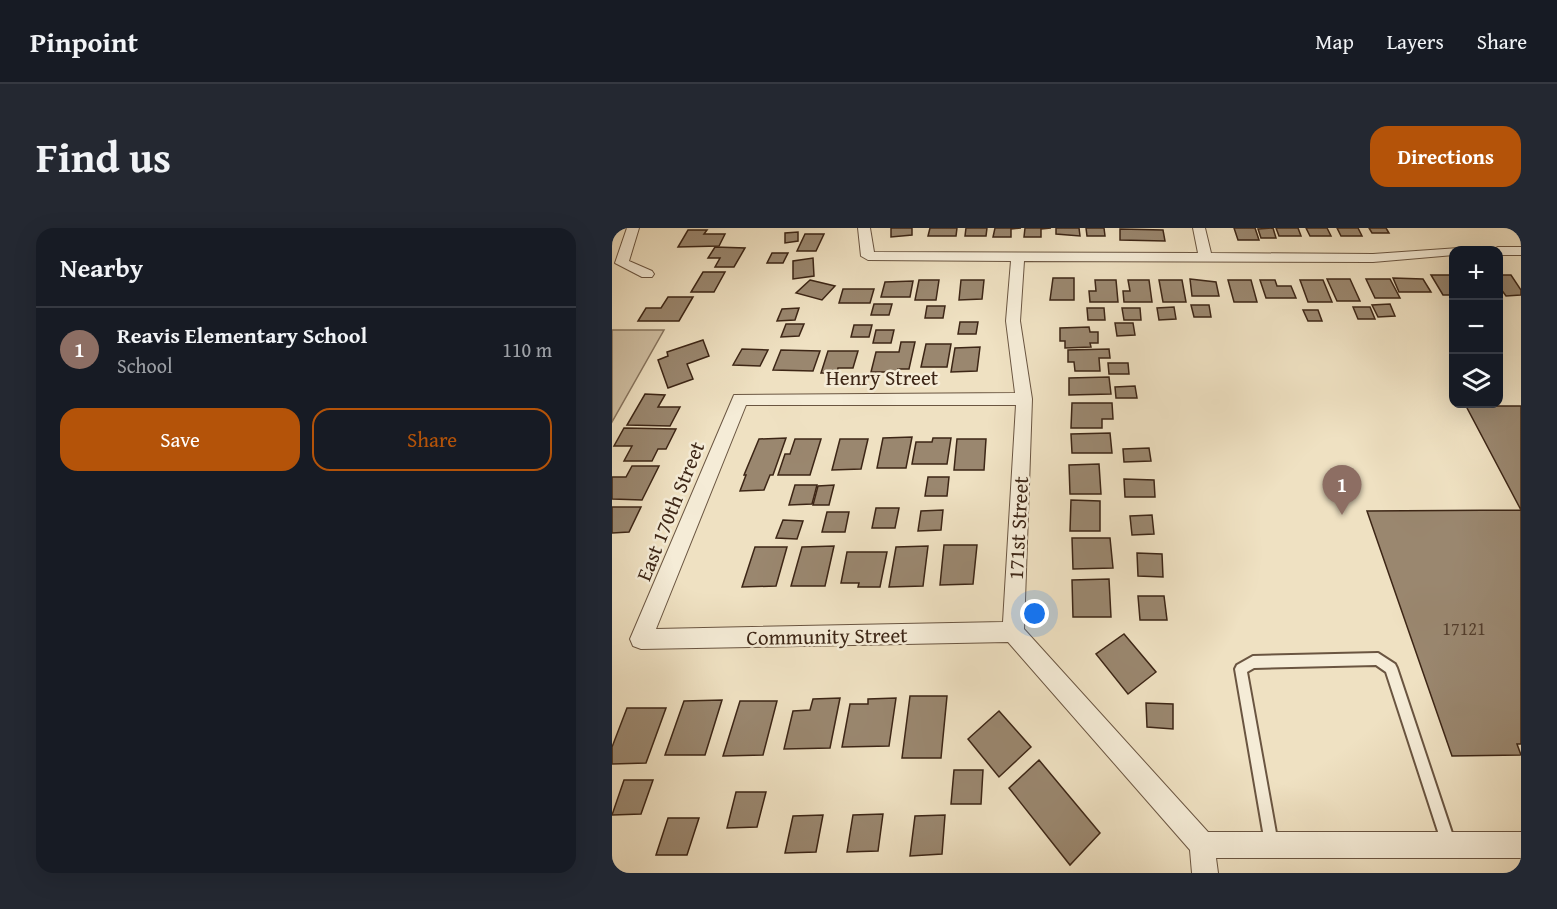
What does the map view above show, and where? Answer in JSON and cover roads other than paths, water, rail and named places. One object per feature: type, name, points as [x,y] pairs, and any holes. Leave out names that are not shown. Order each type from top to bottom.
[{"type":"street","points":[[633,228],[622,263],[648,274]]},
{"type":"street","points":[[864,228],[868,256],[1373,258],[1449,251]]},
{"type":"street","points":[[1199,228],[1205,257]]},
{"type":"street","points":[[1503,251],[1521,251]]},
{"type":"street","name":"171st Street","points":[[1013,632],[1024,399],[1013,321],[1018,257]]},
{"type":"street","name":"Henry Street","points":[[740,399],[1024,399]]},
{"type":"street","name":"East 170th Street","points":[[642,639],[740,399]]},
{"type":"street","points":[[1013,632],[1202,845],[1205,873]]},
{"type":"street","name":"Community Street","points":[[642,639],[1013,632]]},
{"type":"street","points":[[1202,845],[1521,845]]},
{"type":"lane","points":[[1271,845],[1241,669],[1253,662],[1378,659],[1391,668],[1449,845]]},
{"type":"place","name":"Reavis Elementary School","points":[[1342,515]]}]
